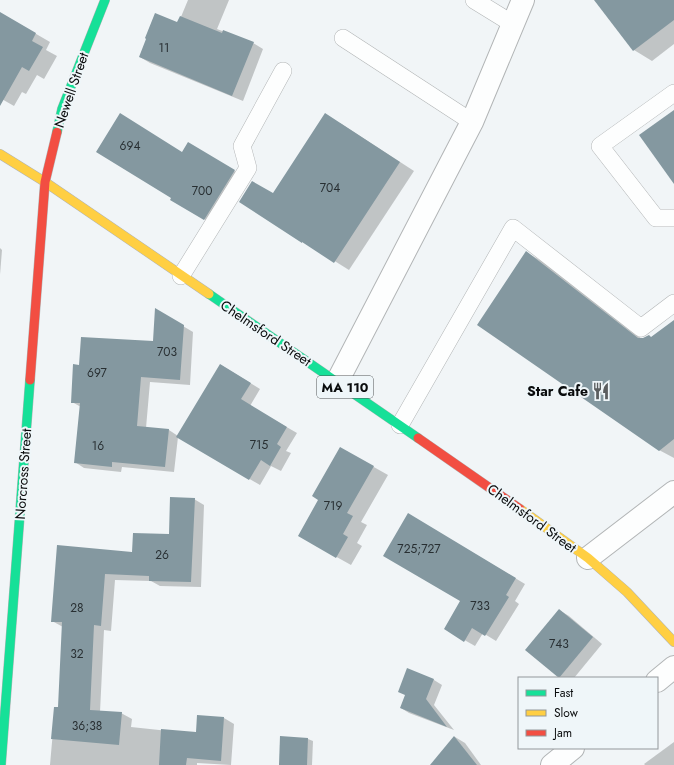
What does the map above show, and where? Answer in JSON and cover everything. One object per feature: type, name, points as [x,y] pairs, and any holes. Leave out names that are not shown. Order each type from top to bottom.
[{"type":"main road","name":"Newell Street","points":[[45,182],[62,109],[105,0]]},
{"type":"main road","name":"Chelmsford Street","points":[[0,154],[45,182],[551,530],[588,558],[627,592],[674,642]]},
{"type":"main road","name":"Norcross Street","points":[[1,765],[45,182]]},
{"type":"street","points":[[337,382],[472,122],[523,0]]},
{"type":"street","points":[[588,558],[674,492]]},
{"type":"street","points":[[658,679],[674,667]]},
{"type":"street","points":[[552,765],[572,749]]},
{"type":"lane","points":[[474,0],[513,24]]},
{"type":"lane","points":[[343,38],[472,122]]},
{"type":"lane","points":[[181,276],[248,168],[242,146],[283,72]]},
{"type":"lane","points":[[674,93],[600,146],[656,218],[674,218]]},
{"type":"lane","points":[[400,425],[513,228],[641,328],[674,303]]},
{"type":"building","points":[[594,0],[674,0],[674,20],[633,51]]},
{"type":"building","points":[[0,12],[36,33],[32,41],[43,47],[29,71],[22,67],[0,106]]},
{"type":"building","points":[[155,13],[177,22],[180,16],[222,33],[223,30],[254,42],[232,96],[139,57]]},
{"type":"building","points":[[674,110],[674,184],[639,135]]},
{"type":"building","points":[[120,113],[182,152],[188,142],[235,170],[204,220],[96,152]]},
{"type":"building","points":[[325,113],[400,162],[334,263],[239,202],[252,181],[273,193]]},
{"type":"building","points":[[526,251],[638,338],[643,338],[649,335],[651,337],[674,320],[674,439],[659,451],[477,325]]},
{"type":"building","points":[[155,308],[184,325],[180,380],[141,377],[137,426],[169,429],[165,467],[112,462],[112,467],[74,463],[80,403],[71,403],[73,364],[79,365],[81,337],[153,341]]},
{"type":"building","points":[[220,364],[251,383],[241,399],[287,427],[277,444],[281,447],[270,466],[261,460],[249,480],[176,437]]},
{"type":"building","points":[[340,447],[374,466],[347,513],[353,516],[343,534],[348,537],[336,558],[298,536],[318,500],[312,496]]},
{"type":"building","points":[[170,497],[195,498],[191,582],[149,581],[149,576],[105,574],[101,626],[94,625],[90,710],[122,712],[119,745],[51,739],[54,707],[58,707],[62,622],[51,622],[57,545],[132,552],[133,533],[169,534]]},
{"type":"building","points":[[408,513],[516,578],[506,595],[509,597],[485,636],[472,628],[464,642],[444,629],[460,601],[383,556]]},
{"type":"building","points":[[559,609],[593,637],[560,677],[558,677],[525,650]]},
{"type":"building","points":[[407,668],[434,679],[426,699],[447,727],[400,708],[405,695],[398,692]]},
{"type":"building","points":[[197,715],[224,717],[221,761],[187,758],[186,765],[159,765],[161,729],[196,732]]},
{"type":"building","points":[[280,736],[308,738],[307,765],[279,765]]},
{"type":"building","points":[[454,736],[477,765],[430,765]]},
{"type":"traffic: fast","points":[[57,132],[62,109],[105,0]]},
{"type":"traffic: fast","points":[[209,294],[418,438]]},
{"type":"traffic: fast","points":[[1,765],[30,380]]},
{"type":"traffic: slow","points":[[0,154],[45,182],[209,294]]},
{"type":"traffic: slow","points":[[520,509],[588,558],[627,592],[674,642]]},
{"type":"traffic: jam","points":[[30,380],[45,182],[57,132]]},
{"type":"traffic: jam","points":[[418,438],[520,509]]},
{"type":"place","name":"Star Cafe","points":[[601,391]]}]
